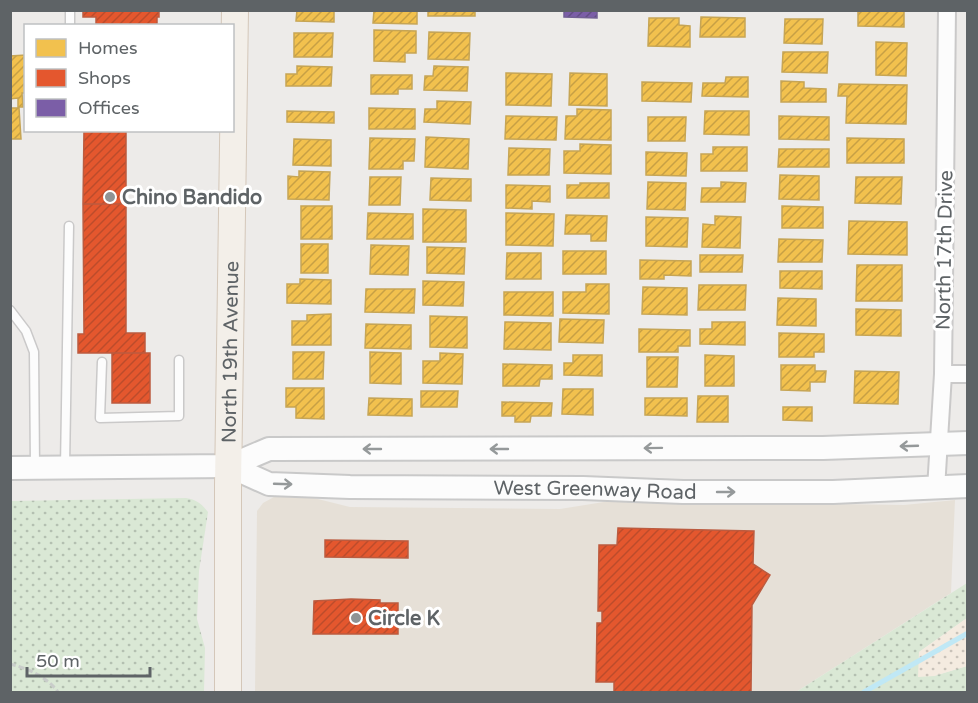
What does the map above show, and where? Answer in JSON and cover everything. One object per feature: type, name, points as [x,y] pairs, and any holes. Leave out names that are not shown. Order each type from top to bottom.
[{"type":"main road","name":"North 19th Avenue","points":[[234,86],[235,10]]},
{"type":"main road","name":"North 19th Avenue","points":[[228,693],[233,132]]},
{"type":"main road","name":"West Greenway Road","points":[[10,468],[229,466],[269,449],[823,448],[968,443]]},
{"type":"main road","name":"West Greenway Road","points":[[229,466],[269,484],[338,486],[583,488],[683,492],[833,492],[968,486]]},
{"type":"street","name":"North 17th Drive","points":[[936,489],[943,374],[947,10]]},
{"type":"street","points":[[943,374],[968,374]]},
{"type":"lane","points":[[65,467],[69,226]]},
{"type":"lane","points":[[10,310],[26,331],[34,352],[35,468]]},
{"type":"lane","points":[[102,362],[100,418],[179,416],[179,360]]},
{"type":"path","points":[[10,664],[22,666],[51,682],[58,693]]},
{"type":"shaded area","points":[[274,497],[314,498],[350,507],[560,509],[610,501],[904,505],[955,500],[951,593],[796,692],[255,692],[257,511],[263,503]]},
{"type":"green space","points":[[186,498],[198,502],[208,512],[199,571],[197,619],[205,648],[204,692],[11,692],[11,501]]},
{"type":"green space","points":[[967,583],[967,618],[919,652],[934,676],[967,666],[967,692],[796,692]]},
{"type":"sand","points":[[967,618],[967,666],[934,676],[918,677],[919,652]]},
{"type":"building: Homes","points":[[297,10],[334,10],[334,22],[296,21]]},
{"type":"building: Homes","points":[[374,10],[417,10],[417,24],[373,23]]},
{"type":"building: Homes","points":[[428,10],[475,10],[475,16],[428,16]]},
{"type":"building: Homes","points":[[858,10],[904,10],[904,27],[858,26]]},
{"type":"building: Homes","points":[[701,17],[745,18],[745,37],[700,37]]},
{"type":"building: Homes","points":[[649,18],[679,18],[679,25],[690,26],[690,47],[648,46]]},
{"type":"building: Homes","points":[[785,19],[823,19],[822,44],[784,43]]},
{"type":"building: Homes","points":[[374,30],[416,31],[416,53],[405,53],[405,62],[374,61]]},
{"type":"building: Homes","points":[[429,32],[470,33],[469,60],[428,59]]},
{"type":"building: Homes","points":[[294,33],[333,33],[332,57],[294,57]]},
{"type":"building: Homes","points":[[876,42],[907,43],[906,76],[876,75]]},
{"type":"building: Homes","points":[[783,52],[828,52],[827,73],[782,72]]},
{"type":"building: Homes","points":[[24,55],[23,107],[18,107],[18,98],[10,99],[10,56]]},
{"type":"building: Homes","points":[[297,66],[332,67],[331,86],[286,86],[286,74],[297,74]]},
{"type":"building: Homes","points":[[434,66],[468,67],[467,91],[424,90],[425,76],[433,76]]},
{"type":"building: Homes","points":[[506,73],[552,74],[551,106],[506,105]]},
{"type":"building: Homes","points":[[570,73],[607,74],[607,106],[569,105]]},
{"type":"building: Homes","points":[[371,75],[412,75],[412,89],[398,89],[398,94],[371,94]]},
{"type":"building: Homes","points":[[726,77],[748,77],[748,97],[702,96],[703,83],[725,83]]},
{"type":"building: Homes","points":[[781,81],[804,82],[804,88],[826,89],[826,102],[781,102]]},
{"type":"building: Homes","points":[[642,82],[692,83],[691,102],[642,101]]},
{"type":"building: Homes","points":[[839,84],[907,85],[906,124],[846,123],[847,96],[838,96]]},
{"type":"building: Homes","points":[[437,101],[471,102],[470,124],[424,122],[425,109],[437,109]]},
{"type":"building: Homes","points":[[10,108],[19,108],[21,139],[10,139]]},
{"type":"building: Homes","points":[[369,108],[415,109],[415,129],[369,129]]},
{"type":"building: Homes","points":[[577,109],[611,110],[611,140],[565,139],[566,116],[577,116]]},
{"type":"building: Homes","points":[[287,111],[334,112],[334,123],[287,122]]},
{"type":"building: Homes","points":[[705,111],[749,111],[749,135],[704,134]]},
{"type":"building: Homes","points":[[506,116],[557,117],[556,140],[505,139]]},
{"type":"building: Homes","points":[[779,116],[829,117],[829,140],[779,139]]},
{"type":"building: Homes","points":[[648,117],[686,117],[685,141],[648,141]]},
{"type":"building: Homes","points":[[426,137],[469,139],[468,169],[425,167]]},
{"type":"building: Homes","points":[[370,138],[415,139],[414,161],[403,161],[403,169],[369,169]]},
{"type":"building: Homes","points":[[847,138],[904,139],[904,163],[847,163]]},
{"type":"building: Homes","points":[[294,139],[331,140],[331,166],[293,165]]},
{"type":"building: Homes","points":[[580,144],[611,145],[611,174],[564,173],[564,151],[580,151]]},
{"type":"building: Homes","points":[[713,147],[747,147],[747,171],[701,171],[701,154],[713,154]]},
{"type":"building: Homes","points":[[509,148],[550,149],[549,175],[508,175]]},
{"type":"building: Homes","points":[[779,149],[829,149],[829,167],[778,167]]},
{"type":"building: Homes","points":[[646,152],[687,153],[686,176],[646,175]]},
{"type":"building: Homes","points":[[299,171],[330,172],[329,200],[288,199],[288,176],[299,177]]},
{"type":"building: Homes","points":[[780,175],[819,176],[819,200],[779,199]]},
{"type":"building: Homes","points":[[370,177],[401,177],[400,205],[369,205]]},
{"type":"building: Homes","points":[[856,177],[902,177],[901,204],[855,203]]},
{"type":"building: Homes","points":[[431,178],[471,179],[471,201],[430,200]]},
{"type":"building: Homes","points":[[648,182],[686,183],[685,210],[647,209]]},
{"type":"building: Homes","points":[[721,182],[746,183],[745,202],[701,202],[702,188],[721,188]]},
{"type":"building: Homes","points":[[580,183],[609,183],[609,198],[567,198],[567,185],[580,185]]},
{"type":"building: Homes","points":[[506,185],[550,186],[550,202],[532,201],[532,209],[506,208]]},
{"type":"building: Homes","points":[[301,206],[332,206],[332,239],[301,239]]},
{"type":"building: Homes","points":[[782,206],[823,207],[823,228],[782,228]]},
{"type":"building: Homes","points":[[423,209],[466,210],[466,242],[423,242]]},
{"type":"building: Homes","points":[[368,213],[413,214],[413,239],[367,239]]},
{"type":"building: Homes","points":[[506,213],[554,214],[553,246],[506,245]]},
{"type":"building: Homes","points":[[566,215],[607,216],[606,241],[591,241],[591,234],[565,234]]},
{"type":"building: Homes","points":[[715,216],[741,217],[740,248],[702,247],[703,224],[715,225]]},
{"type":"building: Homes","points":[[646,217],[688,218],[687,247],[646,246]]},
{"type":"building: Homes","points":[[849,221],[907,222],[907,255],[848,254]]},
{"type":"building: Homes","points":[[779,239],[823,240],[822,262],[778,262]]},
{"type":"building: Homes","points":[[301,244],[328,244],[328,273],[301,273]]},
{"type":"building: Homes","points":[[371,245],[409,246],[408,275],[370,274]]},
{"type":"building: Homes","points":[[427,247],[465,248],[464,274],[427,273]]},
{"type":"building: Homes","points":[[563,251],[606,251],[606,274],[563,274]]},
{"type":"building: Homes","points":[[507,253],[541,253],[541,279],[506,279]]},
{"type":"building: Homes","points":[[700,255],[743,255],[742,272],[700,272]]},
{"type":"building: Homes","points":[[640,260],[691,261],[691,276],[664,275],[664,279],[640,279]]},
{"type":"building: Homes","points":[[857,265],[902,265],[902,301],[856,301]]},
{"type":"building: Homes","points":[[780,271],[822,271],[822,289],[780,288]]},
{"type":"building: Homes","points":[[300,279],[331,280],[331,304],[287,303],[287,284],[300,284]]},
{"type":"building: Homes","points":[[423,281],[464,282],[463,306],[423,305]]},
{"type":"building: Homes","points":[[586,284],[609,284],[609,314],[563,313],[563,292],[586,292]]},
{"type":"building: Homes","points":[[699,285],[746,285],[745,310],[698,310]]},
{"type":"building: Homes","points":[[643,287],[687,288],[687,315],[642,314]]},
{"type":"building: Homes","points":[[366,289],[415,289],[414,313],[365,312]]},
{"type":"building: Homes","points":[[504,292],[553,292],[553,316],[504,315]]},
{"type":"building: Homes","points":[[778,298],[816,299],[816,326],[777,325]]},
{"type":"building: Homes","points":[[856,309],[901,310],[901,336],[856,335]]},
{"type":"building: Homes","points":[[331,314],[331,345],[292,345],[292,321],[307,321],[307,315]]},
{"type":"building: Homes","points":[[430,316],[467,317],[467,348],[430,347]]},
{"type":"building: Homes","points":[[560,319],[604,320],[603,343],[559,342]]},
{"type":"building: Homes","points":[[505,322],[551,323],[551,350],[504,349]]},
{"type":"building: Homes","points":[[712,322],[745,322],[745,345],[700,344],[700,329],[712,329]]},
{"type":"building: Homes","points":[[366,324],[411,325],[411,349],[365,348]]},
{"type":"building: Homes","points":[[639,329],[690,330],[690,346],[678,346],[678,352],[639,352]]},
{"type":"building: Homes","points":[[779,333],[824,334],[824,352],[814,352],[814,357],[779,357]]},
{"type":"building: Homes","points":[[293,352],[324,352],[323,379],[293,379]]},
{"type":"building: Homes","points":[[370,352],[401,353],[401,384],[370,383]]},
{"type":"building: Homes","points":[[440,353],[463,354],[462,384],[423,383],[423,361],[440,361]]},
{"type":"building: Homes","points":[[573,355],[602,355],[602,376],[564,375],[564,363],[573,363]]},
{"type":"building: Homes","points":[[705,355],[734,356],[734,386],[705,386]]},
{"type":"building: Homes","points":[[647,357],[678,357],[677,387],[647,387]]},
{"type":"building: Homes","points":[[503,364],[552,365],[552,379],[540,379],[539,386],[503,386]]},
{"type":"building: Homes","points":[[781,365],[815,365],[815,371],[826,371],[825,382],[810,382],[810,391],[781,390]]},
{"type":"building: Homes","points":[[855,371],[899,372],[898,404],[854,403]]},
{"type":"building: Homes","points":[[286,388],[324,388],[324,419],[296,418],[296,407],[286,407]]},
{"type":"building: Homes","points":[[563,389],[593,389],[593,415],[562,414]]},
{"type":"building: Homes","points":[[421,391],[458,391],[457,407],[421,407]]},
{"type":"building: Homes","points":[[698,396],[728,396],[728,422],[697,422]]},
{"type":"building: Homes","points":[[369,398],[412,399],[412,416],[368,415]]},
{"type":"building: Homes","points":[[645,398],[687,398],[687,416],[645,415]]},
{"type":"building: Homes","points":[[502,402],[552,403],[551,416],[531,416],[530,422],[515,422],[515,416],[502,416]]},
{"type":"building: Homes","points":[[783,407],[812,407],[812,421],[783,420]]},
{"type":"building: Shops","points":[[83,10],[159,10],[157,24],[96,24],[96,17],[83,17]]},
{"type":"building: Shops","points":[[84,132],[126,132],[126,204],[83,204]]},
{"type":"building: Shops","points":[[83,204],[126,204],[126,333],[145,333],[145,353],[78,353],[78,334],[84,334]]},
{"type":"building: Shops","points":[[112,353],[150,353],[150,403],[112,403]]},
{"type":"building: Shops","points":[[618,528],[754,531],[753,564],[770,575],[752,605],[751,692],[614,692],[614,682],[596,682],[597,623],[602,623],[602,611],[598,611],[599,545],[617,545]]},
{"type":"building: Shops","name":"Circle K","points":[[325,540],[408,541],[408,558],[325,557]]},
{"type":"building: Shops","name":"Circle K","points":[[351,599],[398,603],[398,634],[313,634],[314,601]]},
{"type":"building: Offices","points":[[564,10],[597,10],[597,18],[564,17]]},
{"type":"waterway","points":[[864,692],[968,633]]},
{"type":"place","name":"Chino Bandido","points":[[110,197]]},
{"type":"place","name":"Circle K","points":[[356,618]]}]
